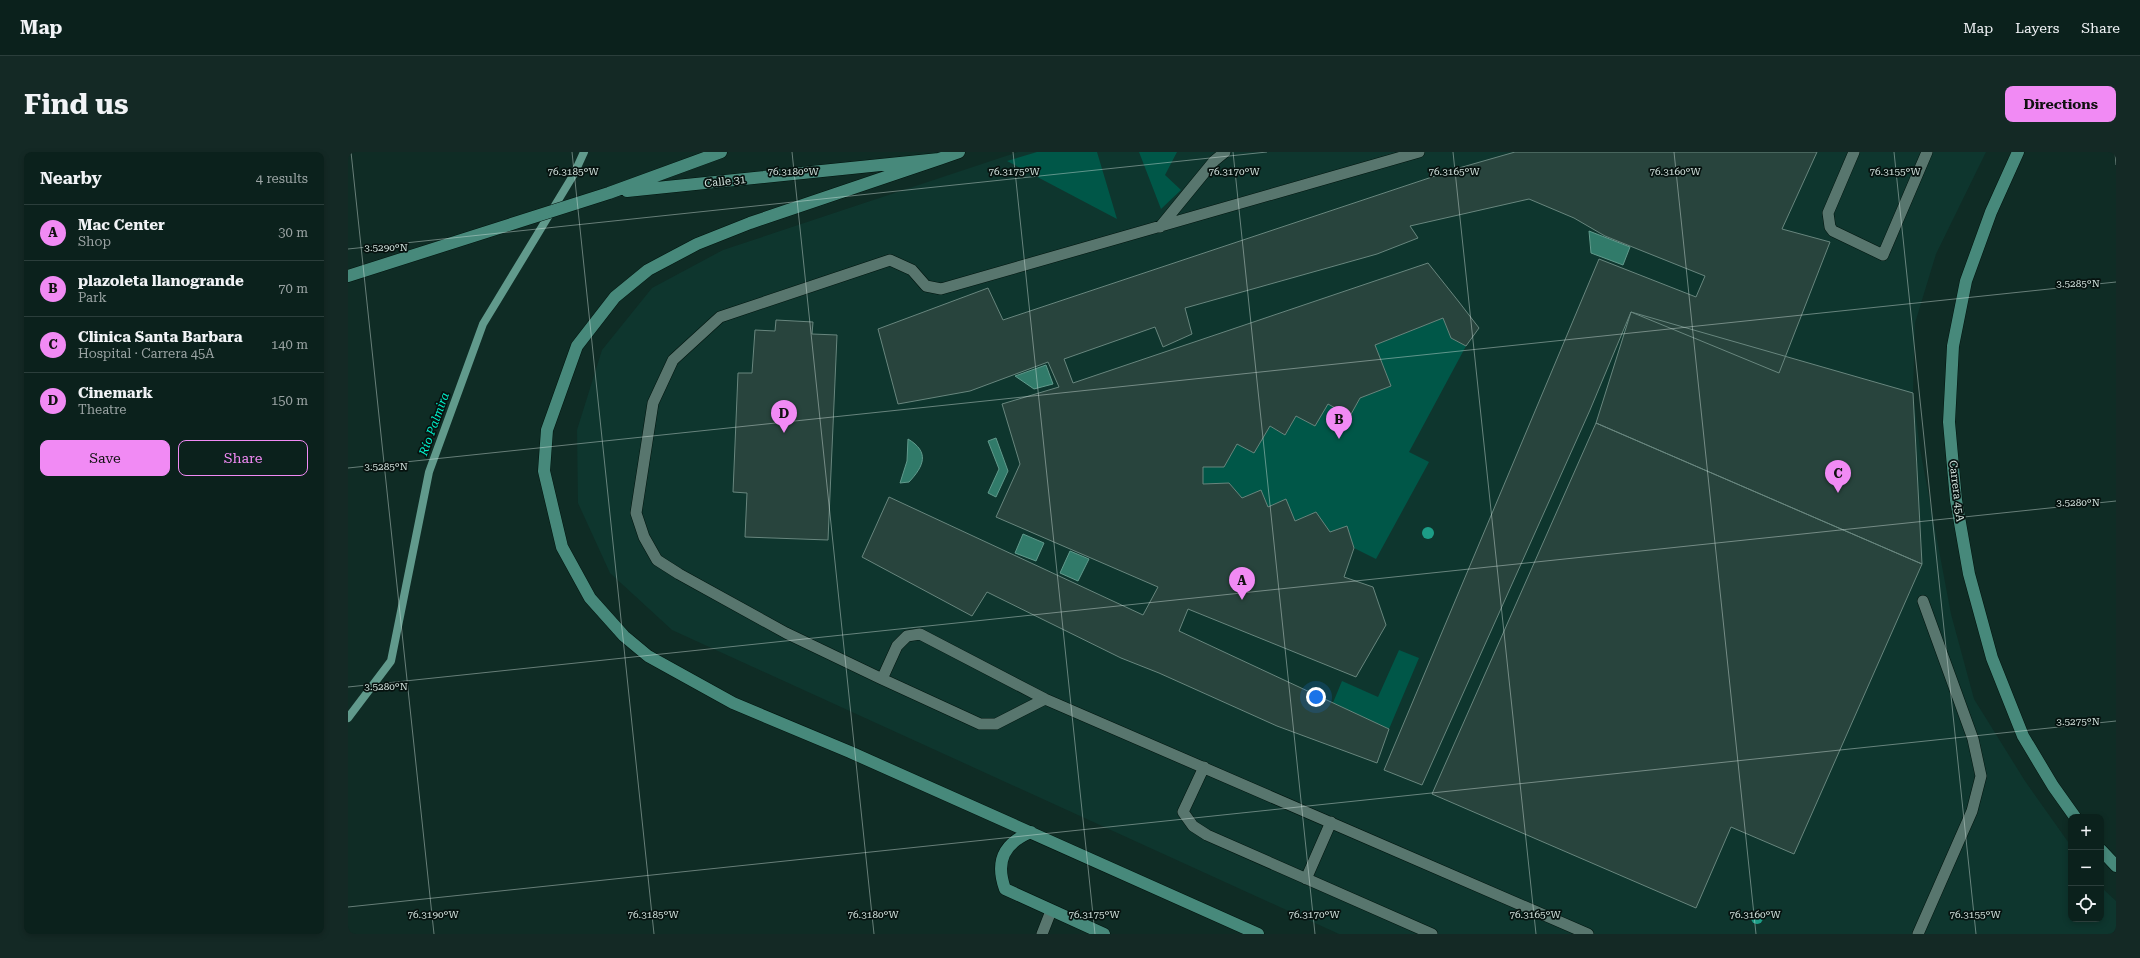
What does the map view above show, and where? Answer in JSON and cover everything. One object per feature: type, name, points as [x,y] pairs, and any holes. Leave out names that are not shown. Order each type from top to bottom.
[{"type":"street","name":"Calle 31","points":[[348,276],[462,238],[608,193],[721,152]]},
{"type":"street","name":"Calle 31","points":[[608,193],[939,159],[960,152]]},
{"type":"street","name":"Carrera 45A","points":[[2018,152],[1991,212],[1966,281],[1953,346],[1949,422],[1956,500],[1969,574],[1992,658],[2023,736],[2053,786],[2073,814]]},
{"type":"street","points":[[939,159],[737,228],[696,244],[648,270],[615,297],[577,346],[547,430],[544,472],[562,547],[590,598],[624,636],[648,656],[733,703],[850,752],[1258,934]]},
{"type":"street","points":[[1031,832],[1010,844],[1004,854],[1001,866],[1001,878],[1005,889],[1104,934]]},
{"type":"street","points":[[2104,853],[2116,866]]},
{"type":"lane","points":[[1160,227],[1214,161],[1225,152]]},
{"type":"lane","points":[[1045,699],[996,724],[980,724],[786,633],[679,574],[657,560],[644,537],[636,513],[652,404],[673,360],[720,317],[890,260],[912,270],[926,286],[941,289],[1419,152]]},
{"type":"lane","points":[[1854,152],[1828,213],[1830,227],[1833,231],[1882,255],[1927,152]]},
{"type":"lane","points":[[1918,934],[1972,811],[1981,776],[1973,739],[1923,601]]},
{"type":"lane","points":[[882,679],[897,646],[907,636],[920,634],[1045,699],[1588,934]]},
{"type":"lane","points":[[1204,767],[1183,812],[1193,826],[1206,835],[1432,934]]},
{"type":"lane","points":[[1306,879],[1331,822]]},
{"type":"lane","points":[[1042,934],[1051,911]]},
{"type":"shaded area","points":[[1018,152],[1986,152],[1936,254],[1915,323],[1913,393],[1920,449],[1951,614],[1974,699],[2025,781],[2068,842],[2068,922],[2104,922],[2104,890],[2116,901],[2116,934],[1339,934],[672,630],[610,573],[578,503],[577,430],[602,350],[652,288],[723,250]]},
{"type":"shaded area","points":[[1037,152],[1097,152],[1117,219],[1007,161]]},
{"type":"shaded area","points":[[1139,152],[1177,152],[1165,175],[1181,190],[1161,209]]},
{"type":"shaded area","points":[[1589,231],[1630,247],[1623,265],[1591,253]]},
{"type":"shaded area","points":[[1443,318],[1451,338],[1466,346],[1409,452],[1429,462],[1376,559],[1354,548],[1347,526],[1330,532],[1316,512],[1295,521],[1286,499],[1268,507],[1261,491],[1242,498],[1229,483],[1203,484],[1203,467],[1224,467],[1237,444],[1254,453],[1270,426],[1285,435],[1296,416],[1315,426],[1328,404],[1350,416],[1360,398],[1391,386],[1375,345]]},
{"type":"shaded area","points":[[1046,365],[1053,384],[1034,389],[1015,376]]},
{"type":"shaded area","points":[[996,438],[1008,471],[996,497],[988,493],[999,469],[988,441]]},
{"type":"shaded area","points":[[908,439],[920,449],[922,454],[921,465],[909,482],[900,483],[907,461]]},
{"type":"shaded area","points":[[1023,534],[1044,543],[1036,561],[1015,553]]},
{"type":"shaded area","points":[[1070,551],[1089,559],[1078,581],[1060,573]]},
{"type":"shaded area","points":[[1399,650],[1419,658],[1389,729],[1332,705],[1342,681],[1378,697]]},
{"type":"building","points":[[1515,152],[1817,152],[1782,229],[1830,242],[1779,373],[1631,312],[1590,410],[1422,785],[1384,770],[1599,259],[1696,297],[1705,276],[1605,236],[1574,218],[1529,199],[1410,226],[1418,238],[1377,254],[1185,308],[1192,334],[1163,347],[1155,327],[1064,359],[1073,383],[1428,263],[1459,302],[1479,328],[1466,346],[1451,338],[1443,318],[1375,345],[1391,386],[1360,398],[1350,416],[1328,404],[1315,426],[1296,416],[1285,435],[1270,426],[1254,453],[1237,444],[1224,467],[1203,467],[1203,484],[1229,483],[1242,498],[1261,490],[1268,507],[1286,499],[1295,521],[1316,512],[1330,532],[1347,526],[1354,548],[1344,577],[1373,587],[1386,625],[1356,677],[1188,609],[1179,631],[1389,729],[1377,763],[1277,726],[1159,673],[1121,658],[987,592],[972,616],[862,557],[889,497],[1143,615],[1158,587],[996,517],[1020,464],[1002,404],[1059,387],[1048,362],[970,391],[898,404],[878,329],[988,288],[1003,320],[1459,168]]},
{"type":"building","points":[[1631,312],[1913,393],[1922,564],[1596,423]]},
{"type":"building","points":[[776,320],[813,322],[812,334],[837,335],[828,540],[745,537],[747,493],[733,492],[738,373],[752,373],[755,330],[775,331]]},
{"type":"building","points":[[1596,423],[1922,564],[1794,854],[1731,827],[1696,908],[1432,794]]},
{"type":"waterway","name":"Río Palmira","points":[[348,718],[391,661],[429,472],[483,324],[574,174],[584,152]]},
{"type":"place","name":"Cinemark","points":[[784,433]]},
{"type":"place","name":"plazoleta llanogrande","points":[[1339,439]]},
{"type":"place","name":"Clinica Santa Barbara","points":[[1838,493]]},
{"type":"place","name":"Mac Center","points":[[1242,600]]}]
